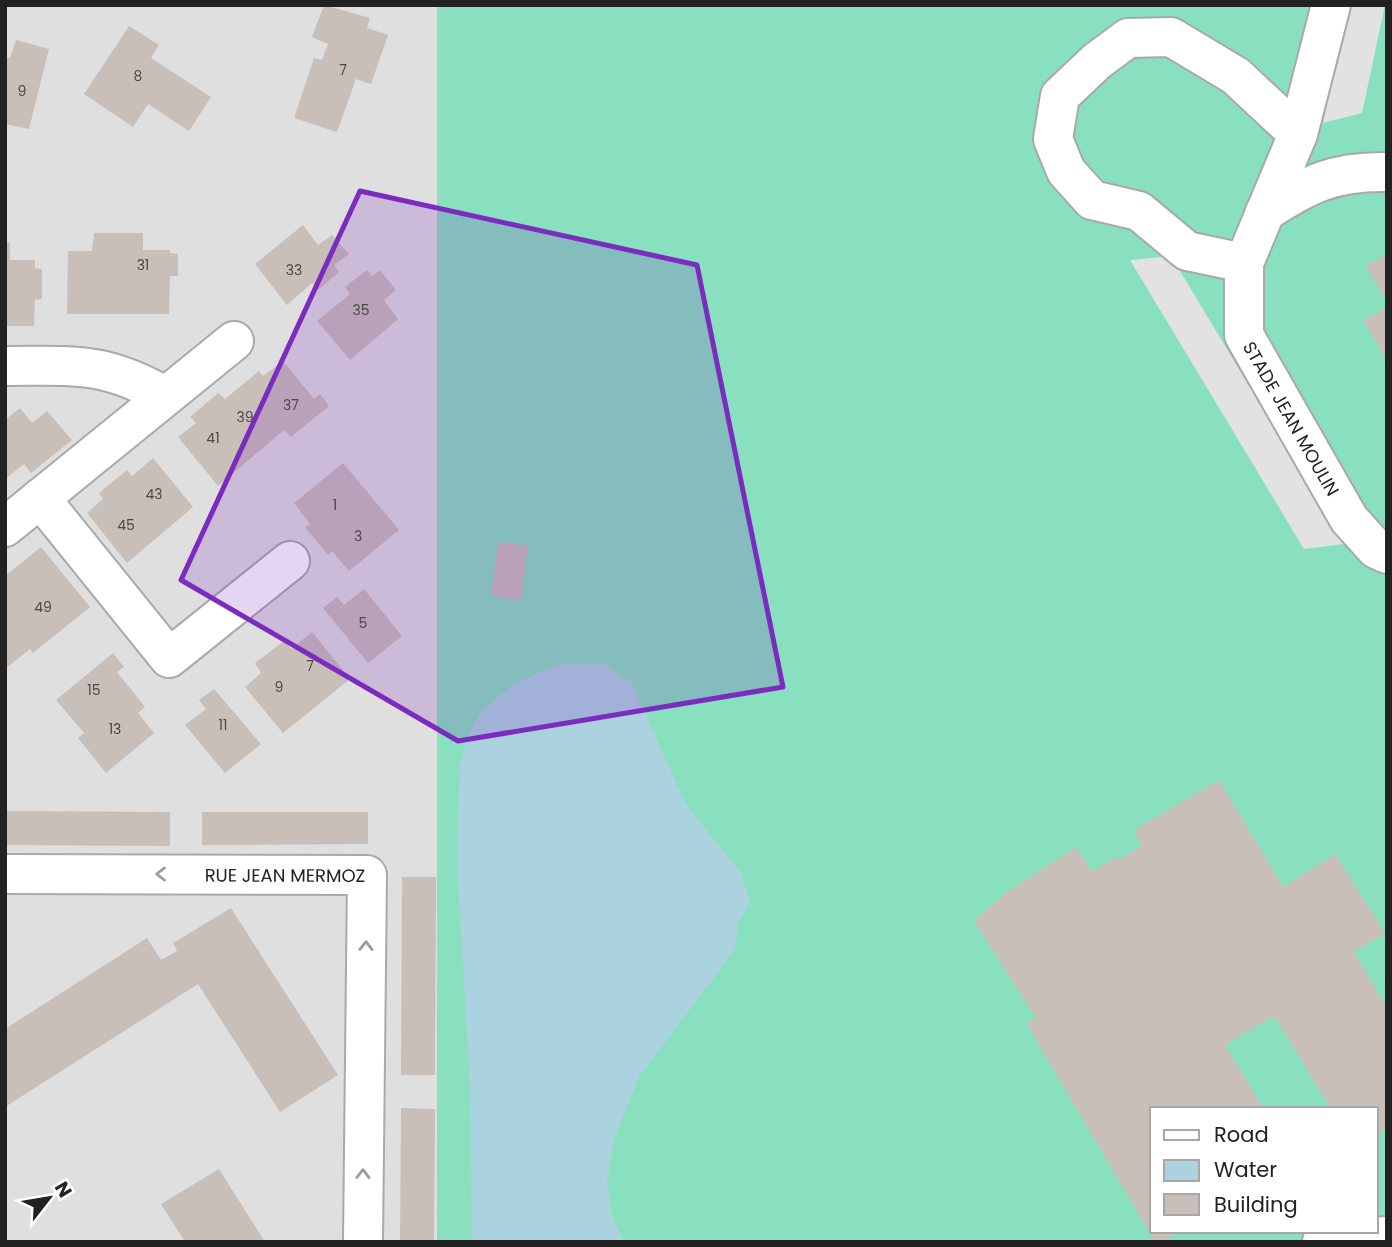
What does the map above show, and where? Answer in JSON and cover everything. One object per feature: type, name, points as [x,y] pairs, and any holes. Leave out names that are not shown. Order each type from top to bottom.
[{"type":"street","name":"STADE JEAN MOULIN","points":[[1331,5],[1298,134],[1244,263],[1244,335],[1349,519],[1376,549],[1387,554]]},
{"type":"street","points":[[1244,263],[1187,251],[1139,211],[1092,201],[1066,171],[1053,139],[1060,96],[1097,61],[1128,38],[1171,37],[1236,76],[1298,134]]},
{"type":"street","points":[[1265,212],[1308,184],[1358,172],[1387,172]]},
{"type":"street","points":[[5,527],[234,341]]},
{"type":"street","points":[[5,366],[90,366],[132,378],[165,396]]},
{"type":"street","points":[[40,498],[169,659],[290,561]]},
{"type":"street","name":"RUE JEAN MERMOZ","points":[[5,874],[367,875],[363,1242]]},
{"type":"street","points":[[1322,1242],[1387,1236]]},
{"type":"highlighted area","points":[[360,191],[697,265],[783,687],[458,741],[181,580]]},
{"type":"shaded area","points":[[5,5],[437,5],[437,1242],[5,1242]]},
{"type":"shaded area","points":[[1348,5],[1385,5],[1362,113],[1323,123]]},
{"type":"shaded area","points":[[1171,256],[1344,544],[1304,549],[1130,260]]},
{"type":"green space","points":[[437,5],[1387,5],[1387,1242],[437,1242]]},
{"type":"water","points":[[602,663],[631,682],[686,804],[741,873],[750,902],[738,924],[735,950],[639,1077],[615,1136],[607,1182],[612,1215],[624,1242],[472,1242],[470,1086],[457,859],[460,766],[467,738],[482,710],[514,684],[558,664]]},
{"type":"building","points":[[324,5],[370,18],[367,28],[388,35],[371,84],[356,79],[337,132],[294,118],[314,58],[322,60],[328,44],[312,37]]},
{"type":"building","points":[[129,26],[159,45],[151,58],[211,97],[189,131],[148,104],[133,127],[84,94]]},
{"type":"building","points":[[16,40],[49,49],[29,129],[5,124],[5,57],[10,58]]},
{"type":"building","points":[[303,225],[318,245],[332,235],[349,254],[334,265],[339,272],[318,290],[312,283],[287,305],[255,264]]},
{"type":"building","points":[[94,233],[143,233],[143,250],[170,250],[170,253],[178,254],[178,276],[170,276],[169,314],[67,314],[68,251],[92,251]]},
{"type":"building","points":[[5,243],[10,243],[10,260],[35,260],[35,268],[42,269],[42,299],[35,300],[34,326],[5,326]]},
{"type":"building","points":[[1387,254],[1387,301],[1365,266]]},
{"type":"building","points":[[367,270],[372,276],[380,270],[396,290],[384,300],[398,319],[350,360],[317,321],[350,294],[345,287]]},
{"type":"building","points":[[1387,307],[1387,359],[1363,321]]},
{"type":"building","points":[[283,361],[314,399],[320,394],[329,406],[291,437],[284,430],[218,486],[178,437],[196,423],[190,417],[218,393],[225,399],[259,371],[263,376]]},
{"type":"building","points":[[20,408],[32,423],[47,411],[72,440],[31,473],[24,464],[5,479],[5,420]]},
{"type":"building","points":[[153,458],[193,507],[127,563],[87,513],[103,499],[99,493],[127,470],[132,476]]},
{"type":"building","points":[[343,463],[399,530],[349,571],[332,551],[328,555],[305,527],[310,524],[294,503]]},
{"type":"building","points":[[498,542],[528,546],[521,601],[491,596]]},
{"type":"building","points":[[41,547],[90,607],[33,653],[30,649],[5,669],[5,576]]},
{"type":"building","points":[[364,589],[402,636],[368,663],[323,608],[337,597],[344,605]]},
{"type":"building","points":[[312,632],[350,679],[283,733],[245,687],[261,673],[255,663],[284,641],[291,649]]},
{"type":"building","points":[[113,653],[124,667],[117,672],[145,707],[138,713],[154,733],[106,773],[78,738],[84,733],[56,700]]},
{"type":"building","points":[[214,689],[261,744],[225,773],[185,725],[206,709],[199,700]]},
{"type":"building","points":[[1219,780],[1283,887],[1335,854],[1385,933],[1354,952],[1387,1008],[1387,1128],[1378,1134],[1378,1107],[1330,1107],[1274,1016],[1225,1045],[1263,1107],[1150,1107],[1150,1233],[1177,1233],[1163,1242],[1155,1242],[1026,1023],[1036,1018],[974,921],[1006,893],[1076,847],[1092,872],[1116,857],[1119,859],[1142,846],[1134,830]]},
{"type":"building","points":[[5,811],[170,812],[170,846],[5,845]]},
{"type":"building","points":[[202,812],[368,812],[368,844],[202,845]]},
{"type":"building","points":[[402,877],[436,877],[435,1075],[401,1075]]},
{"type":"building","points":[[231,908],[338,1075],[280,1112],[198,984],[5,1107],[5,1029],[147,938],[161,960],[177,951],[173,943]]},
{"type":"building","points":[[401,1108],[435,1109],[434,1242],[400,1242]]},
{"type":"building","points":[[219,1169],[265,1242],[185,1242],[161,1204]]}]
